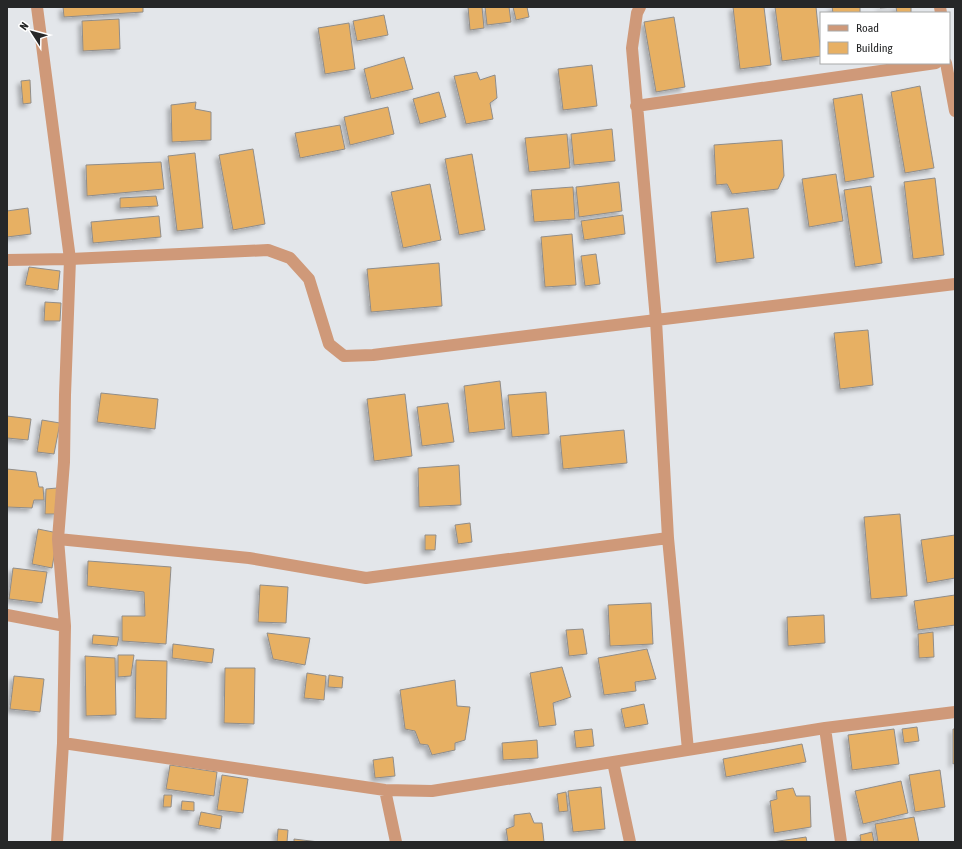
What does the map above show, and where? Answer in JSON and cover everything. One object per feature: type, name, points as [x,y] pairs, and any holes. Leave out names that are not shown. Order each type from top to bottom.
[{"type":"street","points":[[38,7],[70,259],[64,462],[58,539],[65,626],[63,743],[56,842]]},
{"type":"street","points":[[640,7],[637,13],[632,48],[656,320],[668,538],[688,750]]},
{"type":"street","points":[[636,106],[929,64]]},
{"type":"street","points":[[946,64],[955,111]]},
{"type":"street","points":[[7,260],[70,259],[268,250],[290,258],[309,279],[329,344],[344,356],[373,355],[955,284]]},
{"type":"street","points":[[58,539],[249,558],[366,578],[668,538]]},
{"type":"street","points":[[7,615],[65,626]]},
{"type":"street","points":[[63,743],[385,790],[432,790],[825,728],[955,712]]},
{"type":"street","points":[[825,728],[841,842]]},
{"type":"street","points":[[613,762],[630,842]]},
{"type":"street","points":[[385,790],[396,842]]},
{"type":"building","points":[[63,7],[143,7],[143,12],[64,17]]},
{"type":"building","points":[[468,7],[482,7],[484,28],[470,30]]},
{"type":"building","points":[[485,7],[509,7],[511,22],[487,25]]},
{"type":"building","points":[[513,7],[527,7],[529,17],[516,20]]},
{"type":"building","points":[[733,7],[764,7],[771,65],[740,69]]},
{"type":"building","points":[[775,7],[816,7],[820,56],[782,61]]},
{"type":"building","points":[[832,7],[860,7],[860,12],[833,12]]},
{"type":"building","points":[[896,7],[911,7],[911,12],[897,12]]},
{"type":"building","points":[[384,15],[388,35],[357,41],[353,21]]},
{"type":"building","points":[[674,17],[685,87],[656,92],[644,22]]},
{"type":"building","points":[[119,19],[120,49],[83,51],[82,21]]},
{"type":"building","points":[[349,23],[355,69],[325,74],[318,28]]},
{"type":"building","points":[[404,57],[413,89],[371,99],[364,69]]},
{"type":"building","points":[[592,65],[597,106],[563,110],[558,69]]},
{"type":"building","points":[[477,72],[480,80],[495,75],[497,98],[490,103],[493,119],[466,124],[454,76]]},
{"type":"building","points":[[30,80],[31,103],[23,104],[21,81]]},
{"type":"building","points":[[920,86],[934,168],[905,173],[891,92]]},
{"type":"building","points":[[439,92],[446,117],[420,124],[413,99]]},
{"type":"building","points":[[862,94],[874,177],[845,182],[833,99]]},
{"type":"building","points":[[196,102],[195,109],[211,112],[211,140],[172,142],[171,105]]},
{"type":"building","points":[[388,107],[394,134],[350,145],[344,117]]},
{"type":"building","points":[[340,125],[345,149],[300,158],[295,133]]},
{"type":"building","points":[[612,129],[615,161],[574,165],[571,134]]},
{"type":"building","points":[[567,134],[570,168],[529,172],[525,138]]},
{"type":"building","points":[[782,140],[784,176],[778,189],[732,194],[727,184],[716,185],[714,145]]},
{"type":"building","points":[[253,149],[265,224],[233,230],[219,155]]},
{"type":"building","points":[[195,153],[203,228],[177,231],[168,156]]},
{"type":"building","points":[[472,154],[485,230],[459,235],[445,159]]},
{"type":"building","points":[[161,162],[164,189],[87,196],[86,165]]},
{"type":"building","points":[[836,174],[843,221],[809,227],[802,179]]},
{"type":"building","points":[[935,178],[944,255],[913,259],[904,182]]},
{"type":"building","points":[[619,182],[622,211],[579,217],[576,187]]},
{"type":"building","points":[[430,184],[441,240],[403,248],[391,192]]},
{"type":"building","points":[[871,186],[882,263],[855,267],[844,190]]},
{"type":"building","points":[[573,187],[575,219],[534,222],[531,190]]},
{"type":"building","points":[[156,196],[158,206],[120,208],[120,198]]},
{"type":"building","points":[[28,208],[31,234],[7,237],[7,211]]},
{"type":"building","points":[[748,208],[754,258],[716,263],[711,212]]},
{"type":"building","points":[[623,215],[625,234],[584,240],[581,221]]},
{"type":"building","points":[[159,216],[161,237],[93,243],[91,222]]},
{"type":"building","points":[[572,234],[576,285],[545,287],[541,237]]},
{"type":"building","points":[[596,254],[600,284],[585,286],[581,256]]},
{"type":"building","points":[[439,263],[442,306],[371,312],[367,269]]},
{"type":"building","points":[[29,267],[60,271],[58,290],[25,285]]},
{"type":"building","points":[[45,302],[61,303],[60,321],[44,321]]},
{"type":"building","points":[[868,330],[873,385],[840,389],[834,333]]},
{"type":"building","points":[[500,381],[505,429],[469,433],[464,386]]},
{"type":"building","points":[[546,392],[549,434],[512,437],[508,395]]},
{"type":"building","points":[[101,393],[158,399],[155,429],[97,422]]},
{"type":"building","points":[[405,394],[412,456],[374,461],[367,399]]},
{"type":"building","points":[[448,403],[454,442],[422,446],[417,407]]},
{"type":"building","points":[[7,416],[31,419],[28,440],[7,438]]},
{"type":"building","points":[[42,420],[60,423],[54,454],[37,452]]},
{"type":"building","points":[[624,430],[627,463],[563,469],[560,436]]},
{"type":"building","points":[[459,465],[461,505],[419,507],[418,468]]},
{"type":"building","points":[[7,469],[36,472],[39,487],[43,487],[44,500],[34,500],[32,508],[7,507]]},
{"type":"building","points":[[57,488],[57,514],[45,514],[46,489]]},
{"type":"building","points":[[900,514],[907,596],[871,599],[864,517]]},
{"type":"building","points":[[470,523],[472,542],[458,544],[455,525]]},
{"type":"building","points":[[38,529],[58,533],[52,568],[32,564]]},
{"type":"building","points":[[425,535],[436,535],[435,550],[425,550]]},
{"type":"building","points":[[955,535],[955,578],[927,583],[921,540]]},
{"type":"building","points":[[88,561],[171,567],[166,644],[122,641],[122,616],[145,616],[144,592],[87,586]]},
{"type":"building","points":[[13,568],[47,572],[42,603],[9,599]]},
{"type":"building","points":[[260,585],[288,587],[286,623],[258,622]]},
{"type":"building","points":[[955,595],[955,625],[918,630],[914,601]]},
{"type":"building","points":[[651,603],[653,644],[610,646],[608,605]]},
{"type":"building","points":[[824,615],[825,643],[788,646],[787,617]]},
{"type":"building","points":[[583,629],[587,654],[569,656],[566,630]]},
{"type":"building","points":[[933,632],[934,657],[919,658],[918,634]]},
{"type":"building","points":[[267,633],[310,638],[305,665],[273,659]]},
{"type":"building","points":[[93,635],[119,637],[117,646],[92,644]]},
{"type":"building","points":[[173,644],[214,649],[212,663],[172,658]]},
{"type":"building","points":[[647,649],[656,679],[635,682],[636,691],[604,695],[598,658]]},
{"type":"building","points":[[118,655],[134,655],[131,676],[118,677]]},
{"type":"building","points":[[85,656],[115,658],[116,715],[86,716]]},
{"type":"building","points":[[136,660],[167,661],[166,719],[135,718]]},
{"type":"building","points":[[562,667],[571,697],[553,703],[556,725],[539,727],[530,673]]},
{"type":"building","points":[[225,668],[255,668],[254,724],[224,723]]},
{"type":"building","points":[[307,673],[326,676],[324,700],[304,698]]},
{"type":"building","points":[[329,675],[343,677],[342,688],[328,687]]},
{"type":"building","points":[[14,676],[44,679],[40,712],[10,709]]},
{"type":"building","points":[[455,680],[457,706],[470,707],[465,740],[455,743],[455,750],[432,755],[428,745],[420,744],[415,731],[405,729],[400,690]]},
{"type":"building","points":[[644,704],[648,724],[625,728],[621,709]]},
{"type":"building","points":[[917,727],[919,741],[904,743],[902,729]]},
{"type":"building","points":[[592,729],[594,746],[576,748],[574,731]]},
{"type":"building","points":[[894,729],[899,764],[852,770],[848,735]]},
{"type":"building","points":[[953,729],[955,729],[955,763],[953,764]]},
{"type":"building","points":[[537,740],[538,758],[503,760],[502,743]]},
{"type":"building","points":[[802,744],[806,762],[726,777],[723,759]]},
{"type":"building","points":[[393,757],[395,776],[375,778],[373,760]]},
{"type":"building","points":[[170,765],[217,772],[214,796],[166,789]]},
{"type":"building","points":[[940,770],[945,807],[915,812],[909,775]]},
{"type":"building","points":[[222,775],[248,779],[243,813],[217,810]]},
{"type":"building","points":[[901,781],[908,813],[863,824],[855,791]]},
{"type":"building","points":[[601,787],[605,829],[573,832],[568,791]]},
{"type":"building","points":[[793,788],[796,796],[810,796],[811,827],[774,833],[770,801],[777,799],[776,791]]},
{"type":"building","points":[[566,792],[568,811],[559,812],[557,794]]},
{"type":"building","points":[[164,795],[172,795],[171,807],[163,807]]},
{"type":"building","points":[[182,801],[194,802],[194,811],[181,810]]},
{"type":"building","points":[[201,812],[222,816],[220,829],[198,825]]},
{"type":"building","points":[[530,813],[534,823],[542,823],[544,842],[508,842],[506,829],[514,826],[514,815]]},
{"type":"building","points":[[914,817],[919,842],[878,842],[875,824]]},
{"type":"building","points":[[278,829],[288,830],[287,842],[277,842]]},
{"type":"building","points":[[872,832],[874,842],[861,842],[860,835]]},
{"type":"building","points":[[806,837],[807,842],[772,842]]},
{"type":"building","points":[[294,839],[319,842],[294,842]]}]
